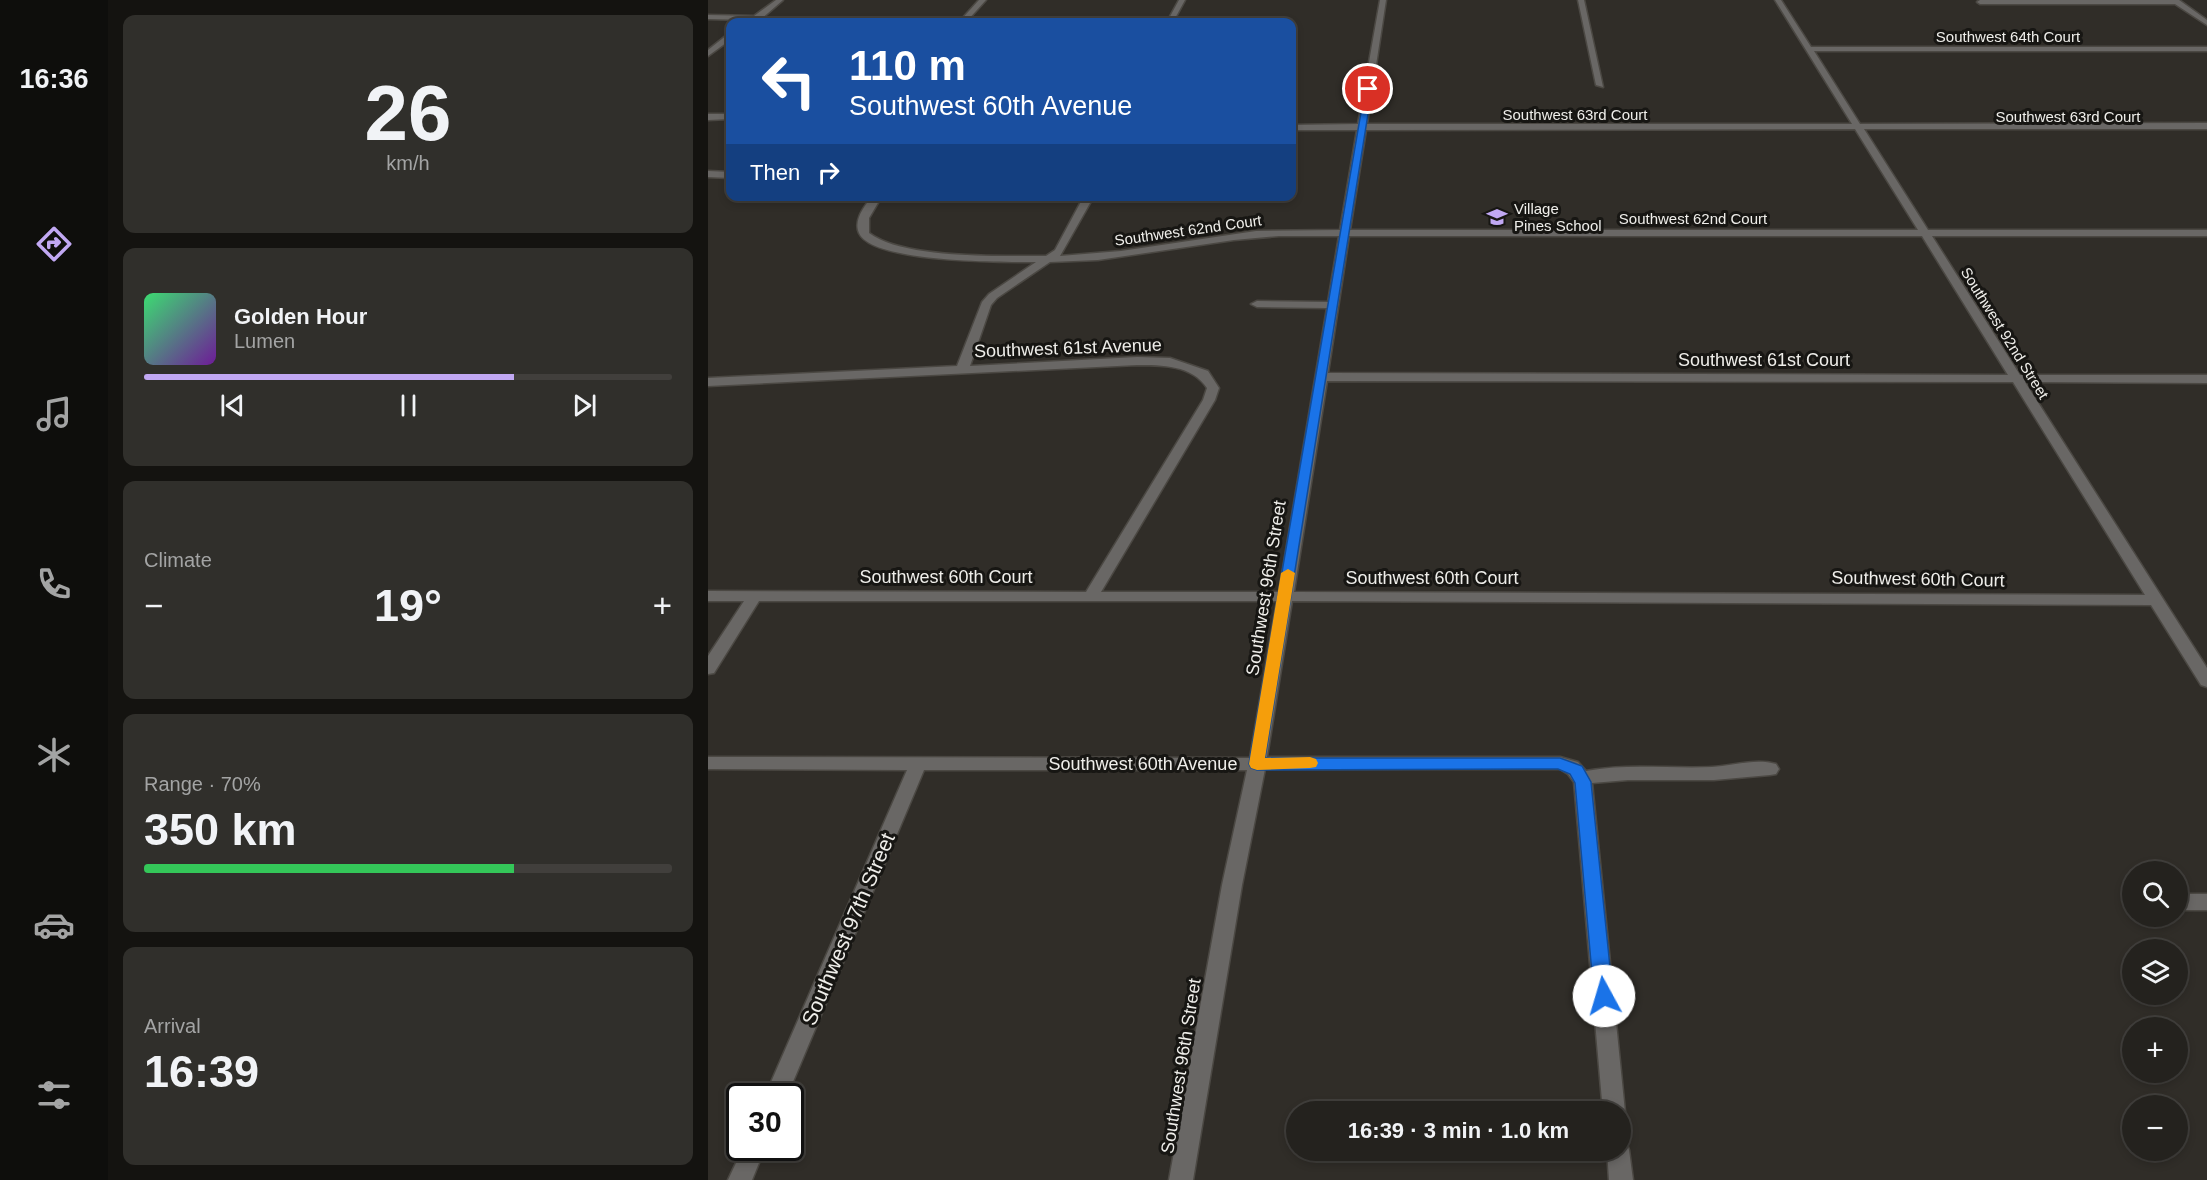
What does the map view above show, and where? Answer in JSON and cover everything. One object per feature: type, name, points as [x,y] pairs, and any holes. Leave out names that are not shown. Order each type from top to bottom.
[{"type":"street","points":[[757,18],[780,0]]},
{"type":"street","points":[[966,18],[983,0]]},
{"type":"street","points":[[1172,18],[1182,0]]},
{"type":"street","name":"Southwest 96th Street","points":[[1181,1180],[1230,895],[1257,764],[1383,0]]},
{"type":"street","points":[[1581,0],[1600,85]]},
{"type":"street","name":"Southwest 92nd Street","points":[[1778,0],[2207,681]]},
{"type":"street","points":[[1980,2],[2175,1],[2207,23]]},
{"type":"street","points":[[708,18],[726,19]]},
{"type":"street","points":[[708,54],[726,40]]},
{"type":"street","name":"Southwest 64th Court","points":[[1810,49],[2207,49]]},
{"type":"street","points":[[708,117],[726,117]]},
{"type":"street","name":"Southwest 63rd Court","points":[[1296,127],[2207,128]]},
{"type":"street","points":[[708,174],[726,174]]},
{"type":"street","name":"Southwest 62nd Court","points":[[874,201],[864,215],[863,231],[878,243],[916,253],[1051,259],[1108,256],[1242,235],[1345,232],[2207,233]]},
{"type":"street","points":[[962,369],[989,300],[1059,252],[1086,201]]},
{"type":"street","points":[[1257,304],[1332,305]]},
{"type":"street","name":"Southwest 61st Avenue","points":[[708,382],[1161,361],[1196,369],[1211,382],[1213,388],[1209,400],[1090,597]]},
{"type":"street","name":"Southwest 61st Court","points":[[1321,377],[2207,379]]},
{"type":"street","name":"Southwest 60th Court","points":[[708,596],[1827,597],[2157,600]]},
{"type":"street","points":[[708,669],[755,596]]},
{"type":"street","name":"Southwest 60th Avenue","points":[[708,762],[1560,763],[1579,774],[1699,775],[1750,768],[1770,769]]},
{"type":"street","name":"Southwest 97th Street","points":[[782,1083],[919,762]]},
{"type":"street","points":[[1579,774],[1613,1101]]},
{"type":"street","points":[[2188,902],[2207,902]]},
{"type":"street","points":[[740,1180],[748,1161]]},
{"type":"street","points":[[1619,1161],[1621,1180]]},
{"type":"slow traffic","points":[[1288,573],[1257,764],[1310,763]]},
{"type":"place","name":"Village Pines School","points":[[1497,217]]},
{"type":"route","points":[[1368,89],[1257,764],[1287,762],[1560,763],[1576,770],[1583,782],[1604,996]]}]
